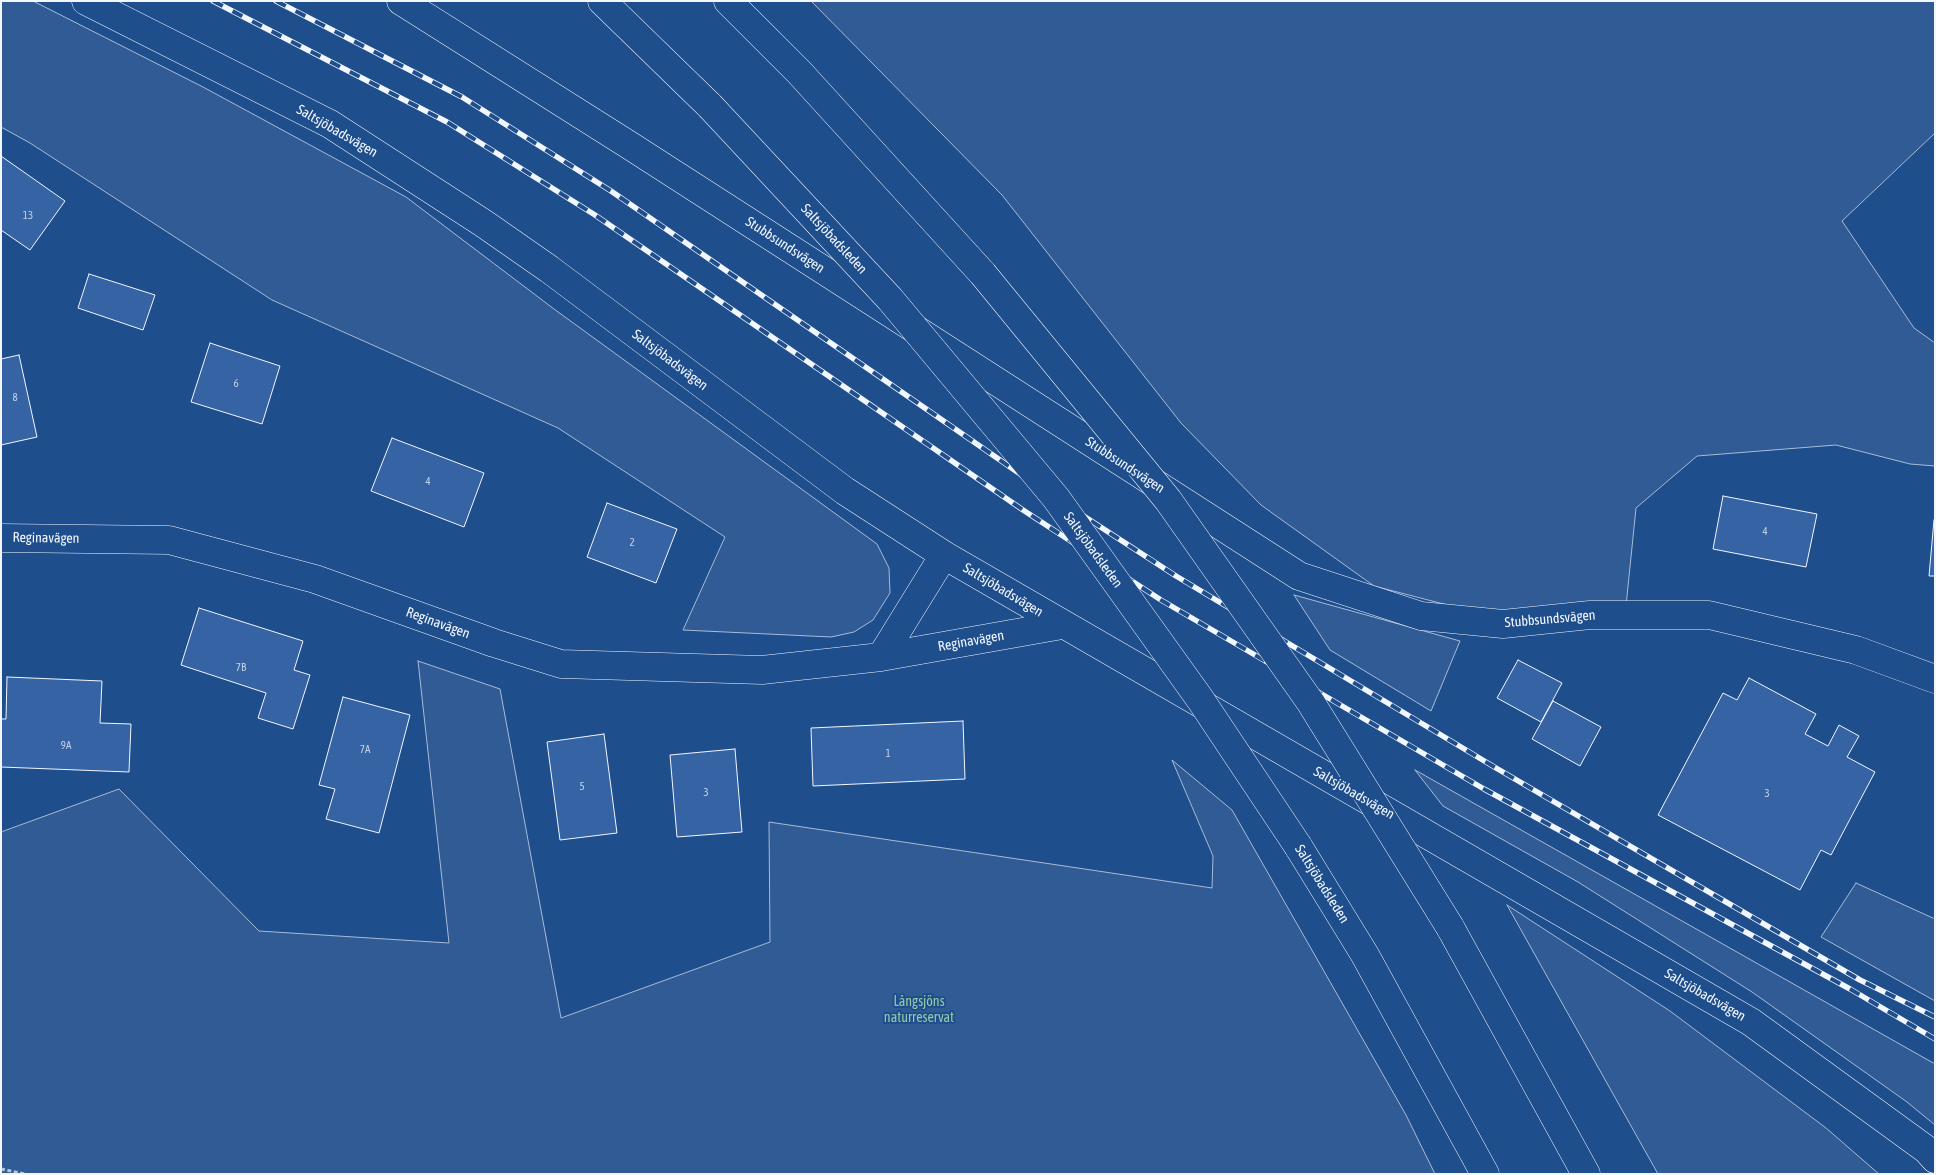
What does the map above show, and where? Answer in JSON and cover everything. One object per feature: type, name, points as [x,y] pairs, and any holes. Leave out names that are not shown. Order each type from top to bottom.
[{"type":"main road","name":"Saltsjöbadsvägen","points":[[86,1],[330,124],[483,223],[549,269],[845,490],[944,555],[1751,1022],[1927,1150],[1935,1159]]},
{"type":"main road","name":"Stubbsundsvägen","points":[[401,1],[629,144],[1299,576],[1421,616],[1503,624],[1590,615],[1709,615],[1856,650],[1935,679]]},
{"type":"main road","name":"Saltsjöbadsleden","points":[[602,1],[710,106],[890,299],[1056,498],[1200,699],[1298,846],[1366,955],[1486,1174]]},
{"type":"main road","points":[[728,1],[799,72],[983,274],[1168,500],[1311,703],[1450,927],[1586,1174]]},
{"type":"main road","name":"Reginavägen","points":[[1,538],[170,540],[315,579],[494,643],[561,664],[762,670],[881,657],[1062,624]]},
{"type":"main road","points":[[881,657],[944,555]]},
{"type":"path","points":[[1,1168],[25,1174]]},
{"type":"shaded area","points":[[1,1],[33,1],[203,87],[406,197],[554,309],[877,544],[889,568],[890,593],[873,620],[854,632],[831,637],[683,630],[725,537],[558,428],[272,300],[30,143],[1,127]]},
{"type":"shaded area","points":[[811,1],[1935,1],[1935,133],[1842,221],[1914,328],[1935,343],[1935,466],[1910,464],[1836,445],[1697,456],[1636,508],[1626,606],[1490,616],[1374,586],[1261,505],[1181,423],[1002,195]]},
{"type":"shaded area","points":[[1294,595],[1460,641],[1431,711],[1330,650]]},
{"type":"shaded area","name":"Långsjöns naturreservat","points":[[418,661],[500,689],[561,1018],[770,942],[769,822],[1212,888],[1213,856],[1172,760],[1232,810],[1406,1115],[1435,1174],[1,1174],[1,832],[119,789],[259,931],[449,943]]},
{"type":"shaded area","points":[[1415,770],[1935,1064],[1935,1125],[1907,1102],[1752,992],[1578,882],[1443,806]]},
{"type":"shaded area","points":[[1856,883],[1935,919],[1935,1001],[1821,937]]},
{"type":"shaded area","points":[[1507,905],[1670,1011],[1826,1128],[1879,1174],[1658,1174]]},
{"type":"building","points":[[1,156],[65,201],[30,250],[1,230]]},
{"type":"building","points":[[89,274],[155,295],[143,330],[78,308]]},
{"type":"building","points":[[210,343],[280,366],[262,424],[191,402]]},
{"type":"building","points":[[19,355],[37,437],[1,445],[1,359]]},
{"type":"building","points":[[392,438],[484,473],[464,527],[371,491]]},
{"type":"building","points":[[1723,496],[1817,514],[1806,567],[1713,549]]},
{"type":"building","points":[[607,503],[677,529],[656,583],[587,557]]},
{"type":"building","points":[[1934,520],[1935,576],[1929,576]]},
{"type":"building","points":[[199,608],[303,641],[294,670],[310,675],[293,729],[258,718],[266,693],[181,665]]},
{"type":"building","points":[[1518,660],[1562,683],[1541,722],[1497,698]]},
{"type":"building","points":[[7,677],[102,681],[100,723],[131,724],[129,772],[1,767],[1,719],[6,719]]},
{"type":"building","points":[[1749,678],[1816,714],[1805,734],[1828,746],[1839,725],[1859,736],[1847,757],[1875,772],[1831,855],[1821,850],[1800,890],[1658,815],[1723,693],[1737,700]]},
{"type":"building","points":[[343,697],[410,715],[379,833],[326,819],[335,789],[319,785]]},
{"type":"building","points":[[1553,701],[1601,727],[1580,766],[1532,739]]},
{"type":"building","points":[[963,721],[965,779],[813,786],[811,728]]},
{"type":"building","points":[[604,734],[617,833],[560,840],[547,742]]},
{"type":"building","points":[[735,749],[742,832],[677,837],[670,755]]},
{"type":"railway","points":[[213,1],[447,122],[595,215],[1023,510],[1161,600],[1484,789],[1850,989],[1935,1039]]},
{"type":"railway","points":[[276,1],[462,97],[611,191],[1039,487],[1176,576],[1496,768],[1860,980],[1935,1017]]}]
